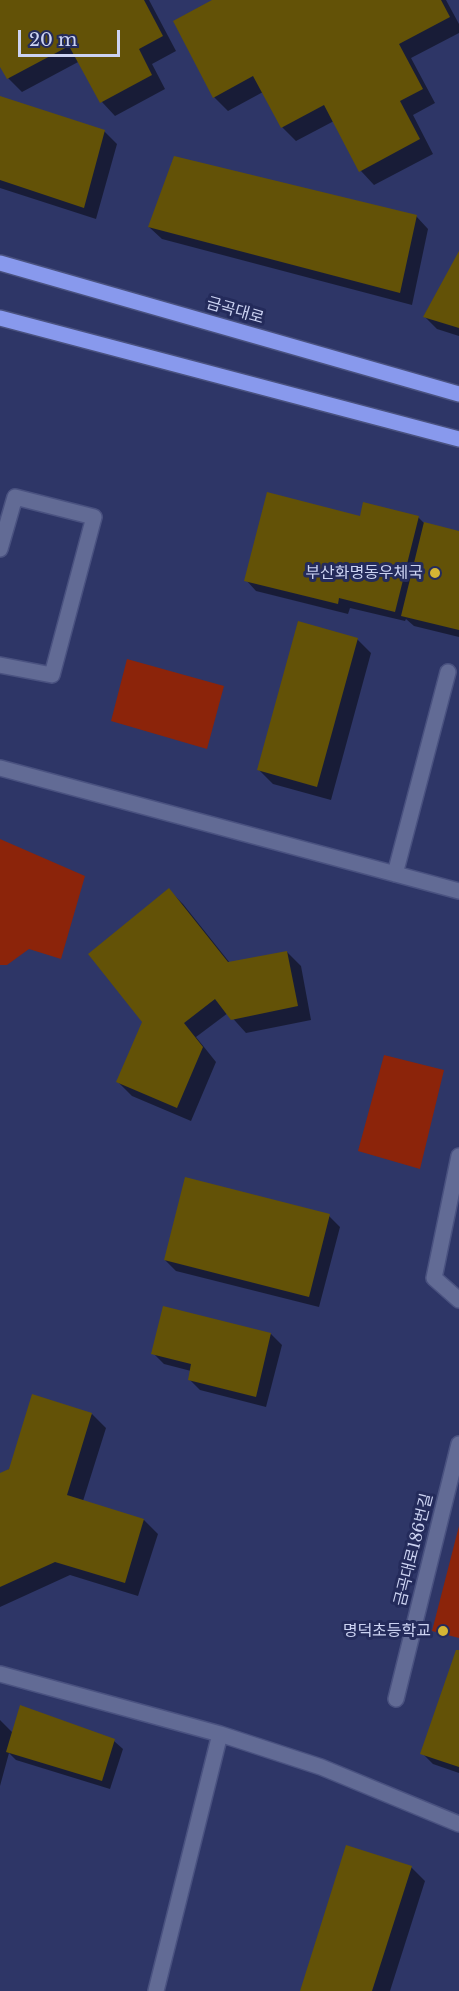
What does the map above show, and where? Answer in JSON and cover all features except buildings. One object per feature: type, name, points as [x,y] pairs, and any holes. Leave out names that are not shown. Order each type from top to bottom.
[{"type":"main road","name":"금곡대로","points":[[0,263],[459,393]]},
{"type":"main road","points":[[0,318],[459,439]]},
{"type":"street","points":[[0,549],[15,497],[94,517],[52,675],[1,670]]},
{"type":"street","points":[[395,874],[448,672]]},
{"type":"street","points":[[0,768],[459,891]]},
{"type":"street","points":[[459,1156],[434,1278],[459,1300]]},
{"type":"street","name":"금곡대로186번길","points":[[396,1699],[459,1444]]},
{"type":"street","points":[[0,1674],[220,1734],[321,1767],[459,1824]]},
{"type":"street","points":[[156,1991],[220,1734]]},
{"type":"shaded area","points":[[127,659],[224,686],[207,749],[111,721]]},
{"type":"shaded area","points":[[0,839],[85,876],[61,959],[29,949],[7,965],[0,965]]},
{"type":"shaded area","points":[[384,1055],[444,1070],[420,1169],[358,1151]]},
{"type":"shaded area","points":[[459,1526],[459,1638],[432,1631]]},
{"type":"place","name":"부산화명동우체국","points":[[435,573]]},
{"type":"place","name":"명덕초등학교","points":[[443,1631]]}]
